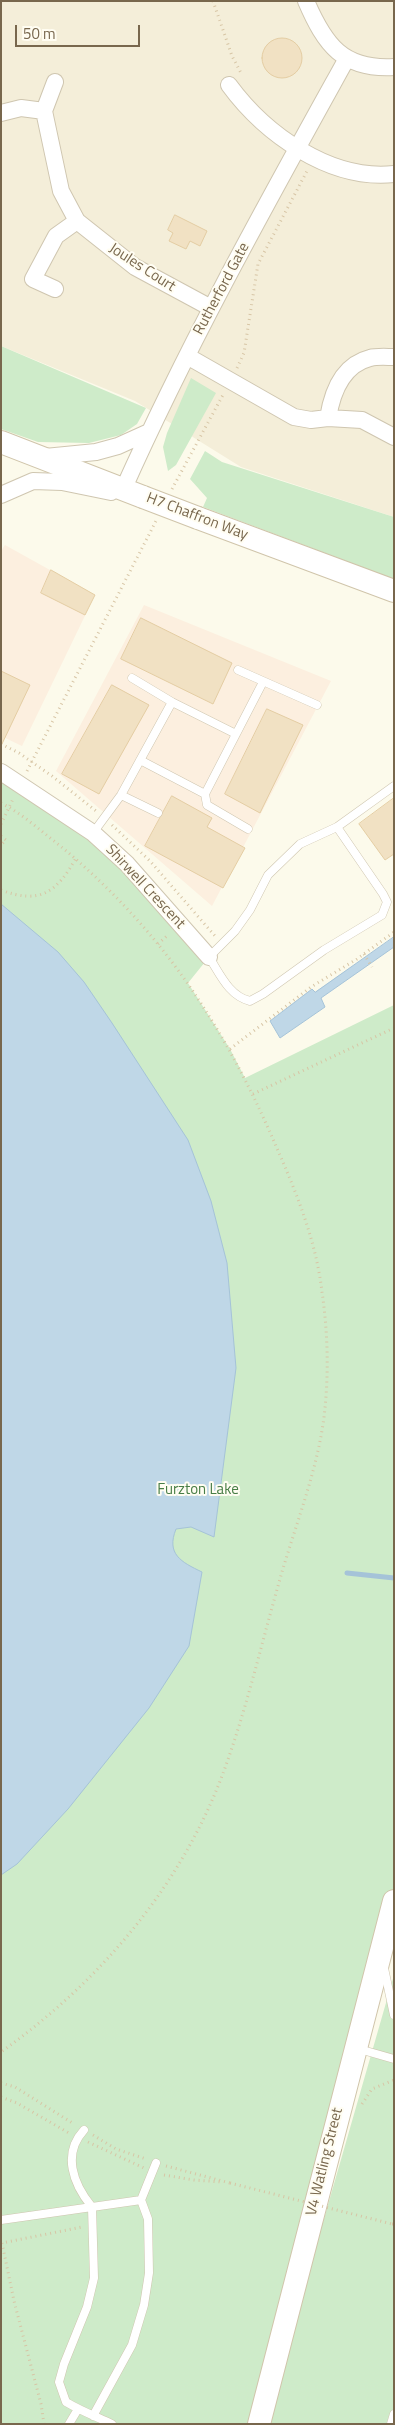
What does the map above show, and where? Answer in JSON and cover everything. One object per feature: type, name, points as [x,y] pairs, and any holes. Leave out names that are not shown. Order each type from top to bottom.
[{"type":"street","points":[[306,1],[315,22],[331,47],[346,60],[375,68],[394,67]]},
{"type":"street","name":"Rutherford Gate","points":[[133,493],[149,432],[297,147],[346,60]]},
{"type":"street","points":[[1,113],[20,108],[44,111],[55,82]]},
{"type":"street","points":[[229,85],[244,106],[267,127],[315,157],[341,168],[376,176],[394,174]]},
{"type":"street","name":"Joules Court","points":[[44,111],[62,190],[77,221],[135,267],[212,308]]},
{"type":"street","points":[[55,289],[33,279],[56,236],[77,221]]},
{"type":"street","points":[[187,356],[294,417],[311,420],[328,418],[362,420],[394,437]]},
{"type":"street","points":[[328,418],[332,396],[346,372],[370,358],[394,357]]},
{"type":"street","points":[[40,457],[96,452],[118,446],[149,432]]},
{"type":"street","name":"H7 Chaffron Way","points":[[1,442],[394,591]]},
{"type":"street","points":[[1,495],[32,481],[62,482],[133,493]]},
{"type":"street","name":"Shirwell Crescent","points":[[1,772],[93,833],[127,864],[209,957]]},
{"type":"street","name":"V4 Watling Street","points":[[259,2424],[394,1901]]},
{"type":"lane","points":[[238,670],[317,705]]},
{"type":"lane","points":[[132,678],[172,702],[236,734]]},
{"type":"lane","points":[[248,829],[207,806],[205,794],[262,682]]},
{"type":"lane","points":[[93,833],[121,794],[172,702]]},
{"type":"lane","points":[[140,760],[205,794]]},
{"type":"lane","points":[[337,827],[383,894],[387,902],[382,915],[324,950],[263,994],[250,1001],[239,998],[229,988],[209,957],[235,931],[250,910],[268,875],[300,844],[337,827],[394,786]]},
{"type":"lane","points":[[121,794],[158,813]]},
{"type":"lane","points":[[380,1952],[394,2014]]},
{"type":"lane","points":[[355,2048],[394,2059]]},
{"type":"lane","points":[[84,2130],[72,2149],[74,2176],[81,2194],[92,2207],[94,2278],[87,2307],[64,2364],[59,2382],[66,2402],[112,2424]]},
{"type":"lane","points":[[92,2416],[132,2345],[144,2305],[149,2272],[148,2219],[141,2200],[156,2163]]},
{"type":"lane","points":[[1,2220],[141,2200]]},
{"type":"lane","points":[[69,2424],[78,2409]]},
{"type":"lane","points":[[391,2424],[394,2414]]},
{"type":"path","points":[[213,1],[232,56],[246,82]]},
{"type":"path","points":[[170,493],[231,381],[244,353],[258,264],[315,157]]},
{"type":"path","points":[[1,824],[157,518]]},
{"type":"path","points":[[1,803],[10,807],[76,858],[118,899],[158,944],[188,982],[230,1049],[253,1094],[309,1227],[322,1289],[327,1337],[324,1418],[311,1478],[245,1707],[227,1761],[203,1818],[177,1868],[151,1909],[119,1948],[28,2033],[1,2052]]},
{"type":"path","points":[[1,836],[6,840],[1,845]]},
{"type":"path","points":[[1,890],[29,897],[40,896],[57,887],[76,858]]},
{"type":"path","points":[[230,1049],[311,987],[364,954],[394,932]]},
{"type":"path","points":[[364,954],[372,967]]},
{"type":"path","points":[[253,1094],[394,1028]]},
{"type":"path","points":[[1,2082],[15,2087],[116,2149],[156,2163],[393,2224]]},
{"type":"path","points":[[1,2097],[17,2103],[78,2137],[153,2173],[194,2180],[230,2183]]},
{"type":"path","points":[[44,2424],[41,2404],[14,2300],[2,2243],[92,2225]]},
{"type":"shaded area","points":[[1,1],[394,1],[394,517],[241,467],[135,401],[1,346]]},
{"type":"shaded area","points":[[5,545],[95,595],[22,746],[1,736],[1,551]]},
{"type":"shaded area","points":[[144,605],[331,681],[212,906],[56,771]]},
{"type":"green space","points":[[1,346],[146,408],[137,424],[121,435],[89,443],[38,442],[1,429]]},
{"type":"green space","points":[[191,378],[216,393],[176,465],[168,471],[163,447],[167,433]]},
{"type":"green space","points":[[205,451],[222,462],[394,517],[394,579],[203,507],[207,498],[190,479]]},
{"type":"green space","name":"Furzton Lake","points":[[1,772],[93,833],[209,957],[188,983],[230,1049],[245,1078],[394,1005],[394,1901],[259,2424],[1,2424]]},
{"type":"green space","points":[[394,1975],[394,2424],[265,2424]]},
{"type":"water","name":"Furzton Lake","points":[[1,904],[58,952],[84,982],[188,1140],[211,1201],[227,1263],[236,1368],[214,1537],[191,1527],[176,1529],[173,1538],[174,1551],[177,1556],[188,1565],[202,1572],[189,1646],[149,1708],[68,1809],[17,1864],[1,1875]]},
{"type":"water","points":[[394,937],[394,947],[321,998],[325,1007],[280,1038],[270,1021],[312,989],[315,992]]},
{"type":"building","points":[[286,38],[293,41],[299,47],[302,58],[301,66],[293,75],[286,78],[278,78],[271,75],[263,66],[262,54],[265,47],[274,39]]},
{"type":"building","points":[[175,215],[207,231],[200,246],[190,241],[186,249],[169,241],[173,233],[168,230]]},
{"type":"building","points":[[51,570],[95,595],[85,615],[41,593]]},
{"type":"building","points":[[141,618],[232,663],[213,704],[121,659]]},
{"type":"building","points":[[1,671],[30,685],[1,746]]},
{"type":"building","points":[[112,685],[149,705],[99,794],[62,774]]},
{"type":"building","points":[[267,709],[303,725],[260,813],[225,794]]},
{"type":"building","points":[[172,796],[212,818],[207,827],[245,848],[223,888],[145,846]]},
{"type":"building","points":[[394,798],[394,854],[385,860],[359,824]]},
{"type":"waterway","points":[[347,1573],[394,1578]]}]
